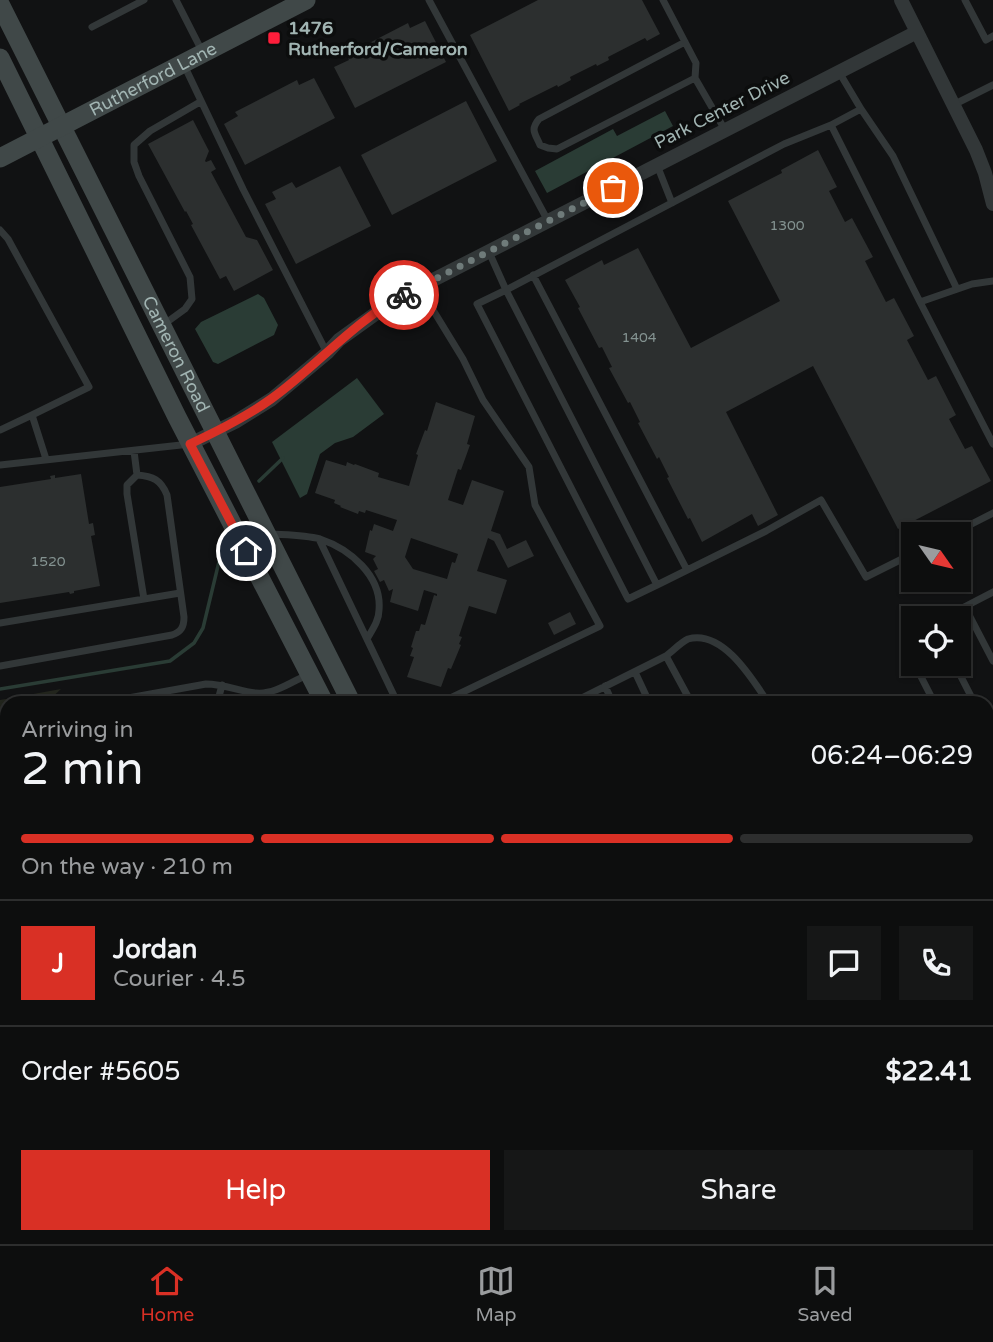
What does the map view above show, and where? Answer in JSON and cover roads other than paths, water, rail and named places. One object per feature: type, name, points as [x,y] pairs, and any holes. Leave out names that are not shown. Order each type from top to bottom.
[{"type":"main road","name":"Rutherford Lane","points":[[0,158],[203,53],[284,5],[306,0]]},
{"type":"main road","name":"Cameron Road","points":[[0,4],[348,696]]},
{"type":"main road","name":"Cameron Road","points":[[0,58],[190,444],[321,696]]},
{"type":"street","points":[[901,0],[976,150],[993,204]]},
{"type":"street","name":"Park Center Drive","points":[[190,444],[272,399],[339,341],[387,306],[419,287],[917,32]]},
{"type":"lane","points":[[92,27],[144,0]]},
{"type":"lane","points":[[176,0],[203,53]]},
{"type":"lane","points":[[663,0],[696,63],[695,78],[725,130]]},
{"type":"lane","points":[[964,0],[986,40],[993,36]]},
{"type":"lane","points":[[433,1],[548,221]]},
{"type":"lane","points":[[685,42],[539,119],[533,130],[540,145],[557,149],[695,78]]},
{"type":"lane","points":[[183,63],[327,353]]},
{"type":"lane","points":[[839,72],[893,156],[957,289]]},
{"type":"lane","points":[[953,104],[993,85]]},
{"type":"lane","points":[[162,325],[185,309],[192,299],[190,277],[138,176],[134,162],[134,145],[149,131],[201,102]]},
{"type":"lane","points":[[861,109],[831,125],[784,144],[477,304],[628,599],[766,531],[821,500],[866,577],[901,560]]},
{"type":"lane","points":[[831,125],[993,444]]},
{"type":"lane","points":[[657,165],[672,202]]},
{"type":"lane","points":[[0,230],[8,239],[89,387],[0,430]]},
{"type":"lane","points":[[489,252],[657,585]]},
{"type":"lane","points":[[533,275],[687,570]]},
{"type":"lane","points":[[920,302],[972,284],[993,281]]},
{"type":"lane","points":[[419,287],[463,359],[483,401],[529,467],[535,505],[600,626],[455,696]]},
{"type":"lane","points":[[32,415],[46,459]]},
{"type":"lane","points":[[0,466],[190,444]]},
{"type":"lane","points":[[134,451],[137,475]]},
{"type":"lane","points":[[0,666],[179,632],[184,625],[167,495],[157,479],[137,475],[127,485],[127,494],[144,599]]},
{"type":"lane","points":[[971,524],[993,513]]},
{"type":"lane","points":[[267,533],[319,539],[363,565],[379,596],[380,611],[367,639]]},
{"type":"lane","points":[[319,539],[394,696]]},
{"type":"lane","points":[[967,606],[993,592]]},
{"type":"lane","points":[[0,623],[180,593]]},
{"type":"lane","points":[[971,619],[993,661]]},
{"type":"lane","points":[[585,696],[666,656],[687,639],[701,638],[722,645],[749,673],[764,696]]},
{"type":"lane","points":[[666,656],[688,696]]},
{"type":"lane","points":[[635,671],[646,696]]},
{"type":"lane","points":[[138,696],[197,685],[222,685],[263,693],[274,691],[309,673]]},
{"type":"lane","points":[[921,676],[931,696]]},
{"type":"lane","points":[[961,676],[971,696]]},
{"type":"lane","points":[[220,696],[222,685]]},
{"type":"lane","points":[[605,686],[609,696]]},
{"type":"waterway","points":[[259,481],[283,458]]},
{"type":"waterway","points":[[0,689],[170,661],[194,643],[203,628],[225,537]]},
{"type":"place","name":"1476 Rutherford/Cameron","points":[[274,38]]}]
